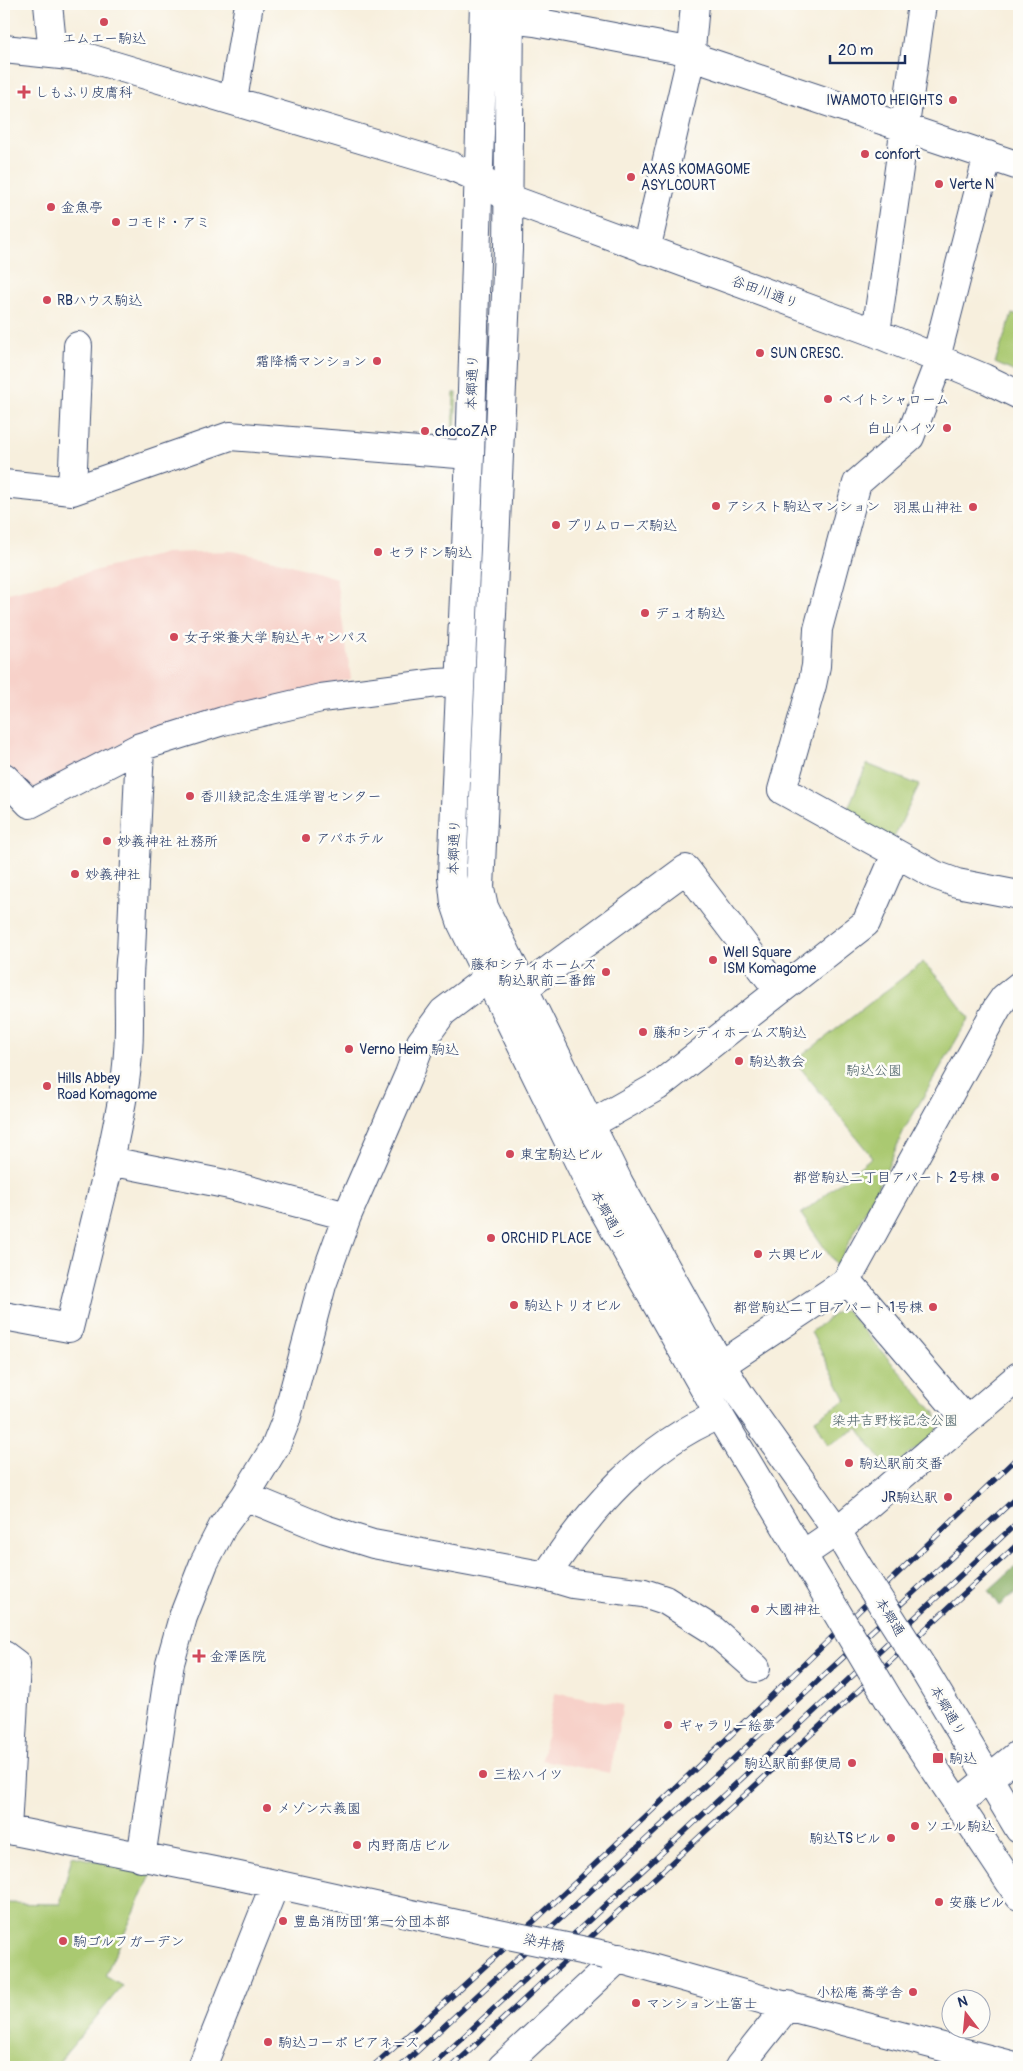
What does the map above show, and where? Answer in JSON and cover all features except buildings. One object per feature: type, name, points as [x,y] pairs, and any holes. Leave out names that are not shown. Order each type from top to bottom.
[{"type":"street","points":[[48,4],[54,54]]},
{"type":"street","points":[[233,100],[249,4]]},
{"type":"street","name":"本郷通り","points":[[484,4],[470,455],[452,876],[455,903],[488,978],[595,1194],[719,1415],[889,1700],[957,1804]]},
{"type":"street","points":[[646,250],[692,52],[695,4]]},
{"type":"street","points":[[876,333],[922,4]]},
{"type":"street","points":[[509,11],[692,52],[702,60],[905,126],[1019,166]]},
{"type":"street","name":"本郷通り","points":[[509,11],[508,249],[480,888],[484,908],[619,1182],[706,1340],[740,1395],[837,1531],[857,1565]]},
{"type":"street","name":"谷田川通り","points":[[4,49],[89,58],[451,166],[478,178],[508,198],[876,333],[1019,394]]},
{"type":"street","points":[[988,155],[938,358],[910,437],[857,483],[818,629],[816,666],[812,684],[782,790],[935,875],[957,882],[1019,895]]},
{"type":"street","points":[[72,491],[78,346]]},
{"type":"street","points":[[4,484],[72,491],[230,436],[470,455]]},
{"type":"street","points":[[4,777],[30,804],[140,747],[223,721],[322,698],[430,683],[460,682]]},
{"type":"street","points":[[4,1316],[69,1328],[110,1161],[126,1077],[129,1049],[128,972],[131,952],[140,747]]},
{"type":"street","points":[[591,1124],[658,1086],[866,923],[896,854]]},
{"type":"street","points":[[523,990],[686,869],[779,991]]},
{"type":"street","points":[[141,1858],[170,1663],[183,1617],[204,1563],[223,1526],[245,1496],[276,1445],[286,1420],[322,1285],[347,1216],[421,1042],[443,1012],[488,978]]},
{"type":"street","points":[[721,1365],[847,1280],[997,1008],[1004,998],[1019,986]]},
{"type":"street","points":[[110,1161],[204,1179],[347,1216]]},
{"type":"street","points":[[847,1280],[966,1420]]},
{"type":"street","points":[[802,1554],[837,1531],[1019,1376]]},
{"type":"street","points":[[546,1576],[579,1528],[601,1501],[672,1440],[698,1424],[719,1415]]},
{"type":"street","points":[[245,1496],[325,1529],[374,1544],[546,1576],[573,1584],[644,1593],[665,1600],[713,1630],[756,1668]]},
{"type":"street","name":"本郷通","points":[[857,1565],[924,1670]]},
{"type":"street","points":[[4,1655],[16,1664],[5,1830]]},
{"type":"street","name":"本郷通り","points":[[924,1670],[1019,1829]]},
{"type":"street","points":[[1016,1883],[957,1804],[1019,1754]]},
{"type":"street","name":"染井橋","points":[[5,1830],[275,1884],[612,1957],[1019,2067]]},
{"type":"street","points":[[202,2067],[275,1884]]},
{"type":"street","points":[[502,2067],[612,1957]]},
{"type":"street","points":[[739,2067],[788,2005]]},
{"type":"shaded area","name":"女子栄養大学 駒込キャンパス","points":[[232,551],[274,560],[336,578],[351,679],[145,732],[42,787],[28,788],[4,760],[4,594],[165,553]]},
{"type":"shaded area","points":[[555,1692],[623,1705],[610,1773],[542,1760]]},
{"type":"green space","points":[[1012,314],[1019,316],[1019,366],[1017,373],[995,363]]},
{"type":"green space","points":[[454,393],[457,393],[454,445],[452,445]]},
{"type":"green space","points":[[867,764],[919,785],[893,840],[845,815]]},
{"type":"green space","name":"駒込公園","points":[[923,962],[941,981],[969,1018],[903,1132],[887,1169],[837,1266],[801,1214],[872,1157],[795,1061]]},
{"type":"green space","name":"染井吉野桜記念公園","points":[[846,1310],[936,1414],[938,1425],[935,1434],[888,1470],[858,1428],[828,1445],[815,1419],[846,1400],[811,1332],[838,1311]]},
{"type":"green space","points":[[1019,1563],[1019,1589],[1000,1606],[989,1590]]},
{"type":"green space","name":"駒ゴルフガーデン","points":[[72,1856],[152,1873],[105,1976],[122,1986],[55,2067],[4,2067],[4,1903],[60,1904]]},
{"type":"railway","points":[[372,2067],[618,1842],[1019,1456]]},
{"type":"railway","points":[[400,2067],[1019,1495]]},
{"type":"railway","points":[[431,2067],[1019,1521]]},
{"type":"railway","points":[[452,2067],[1019,1543]]},
{"type":"place","name":"エムエー駒込","points":[[104,22]]},
{"type":"place","name":"しもふり皮膚科","points":[[24,92]]},
{"type":"place","name":"IWAMOTO HEIGHTS","points":[[953,100]]},
{"type":"place","name":"confort","points":[[865,154]]},
{"type":"place","name":"AXAS KOMAGOME ASYLCOURT","points":[[631,177]]},
{"type":"place","name":"Verte N","points":[[939,184]]},
{"type":"place","name":"金魚亭","points":[[51,207]]},
{"type":"place","name":"コモド・アミ","points":[[116,222]]},
{"type":"place","name":"RBハウス駒込","points":[[47,300]]},
{"type":"place","name":"SUN CRESC.","points":[[760,353]]},
{"type":"place","name":"霜降橋マンション","points":[[377,361]]},
{"type":"place","name":"ベイトシャローム","points":[[828,399]]},
{"type":"place","name":"白山ハイツ","points":[[947,428]]},
{"type":"place","name":"chocoZAP","points":[[425,431]]},
{"type":"place","name":"アシスト駒込マンション","points":[[716,506]]},
{"type":"place","name":"羽黒山神社","points":[[973,507]]},
{"type":"place","name":"プリムローズ駒込","points":[[556,525]]},
{"type":"place","name":"セラドン駒込","points":[[378,552]]},
{"type":"place","name":"デュオ駒込","points":[[645,613]]},
{"type":"place","name":"女子栄養大学 駒込キャンパス","points":[[174,637]]},
{"type":"place","name":"香川綾記念生涯学習センター","points":[[190,796]]},
{"type":"place","name":"アパホテル","points":[[306,838]]},
{"type":"place","name":"妙義神社 社務所","points":[[107,841]]},
{"type":"place","name":"妙義神社","points":[[75,874]]},
{"type":"place","name":"Well Square ISM Komagome","points":[[713,960]]},
{"type":"place","name":"藤和シティホームズ 駒込駅前二番館","points":[[606,972]]},
{"type":"place","name":"藤和シティホームズ駒込","points":[[643,1032]]},
{"type":"place","name":"Verno Heim 駒込","points":[[349,1049]]},
{"type":"place","name":"駒込教会","points":[[739,1061]]},
{"type":"place","name":"Hills Abbey Road Komagome","points":[[47,1086]]},
{"type":"place","name":"東宝駒込ビル","points":[[510,1154]]},
{"type":"place","name":"都営駒込二丁目アパート 2号棟","points":[[995,1177]]},
{"type":"place","name":"ORCHID PLACE","points":[[491,1238]]},
{"type":"place","name":"六興ビル","points":[[758,1254]]},
{"type":"place","name":"駒込トリオビル","points":[[514,1305]]},
{"type":"place","name":"都営駒込二丁目アパート 1号棟","points":[[933,1307]]},
{"type":"place","name":"駒込駅前交番","points":[[849,1463]]},
{"type":"place","name":"JR駒込駅","points":[[948,1497]]},
{"type":"place","name":"大國神社","points":[[755,1609]]},
{"type":"place","name":"金澤医院","points":[[199,1656]]},
{"type":"place","name":"ギャラリー絵夢","points":[[668,1725]]},
{"type":"place","name":"駒込","points":[[938,1758]]},
{"type":"place","name":"駒込駅前郵便局","points":[[852,1763]]},
{"type":"place","name":"三松ハイツ","points":[[483,1774]]},
{"type":"place","name":"メゾン六義園","points":[[267,1808]]},
{"type":"place","name":"ソエル駒込","points":[[915,1826]]},
{"type":"place","name":"駒込TSビル","points":[[891,1838]]},
{"type":"place","name":"内野商店ビル","points":[[357,1845]]},
{"type":"place","name":"安藤ビル","points":[[939,1902]]},
{"type":"place","name":"豊島消防団 第一分団本部","points":[[283,1921]]},
{"type":"place","name":"駒ゴルフガーデン","points":[[63,1941]]},
{"type":"place","name":"小松庵 蕎学舎","points":[[913,1992]]},
{"type":"place","name":"マンション上富士","points":[[636,2003]]},
{"type":"place","name":"駒込コーポ ビアネーズ","points":[[268,2042]]}]
